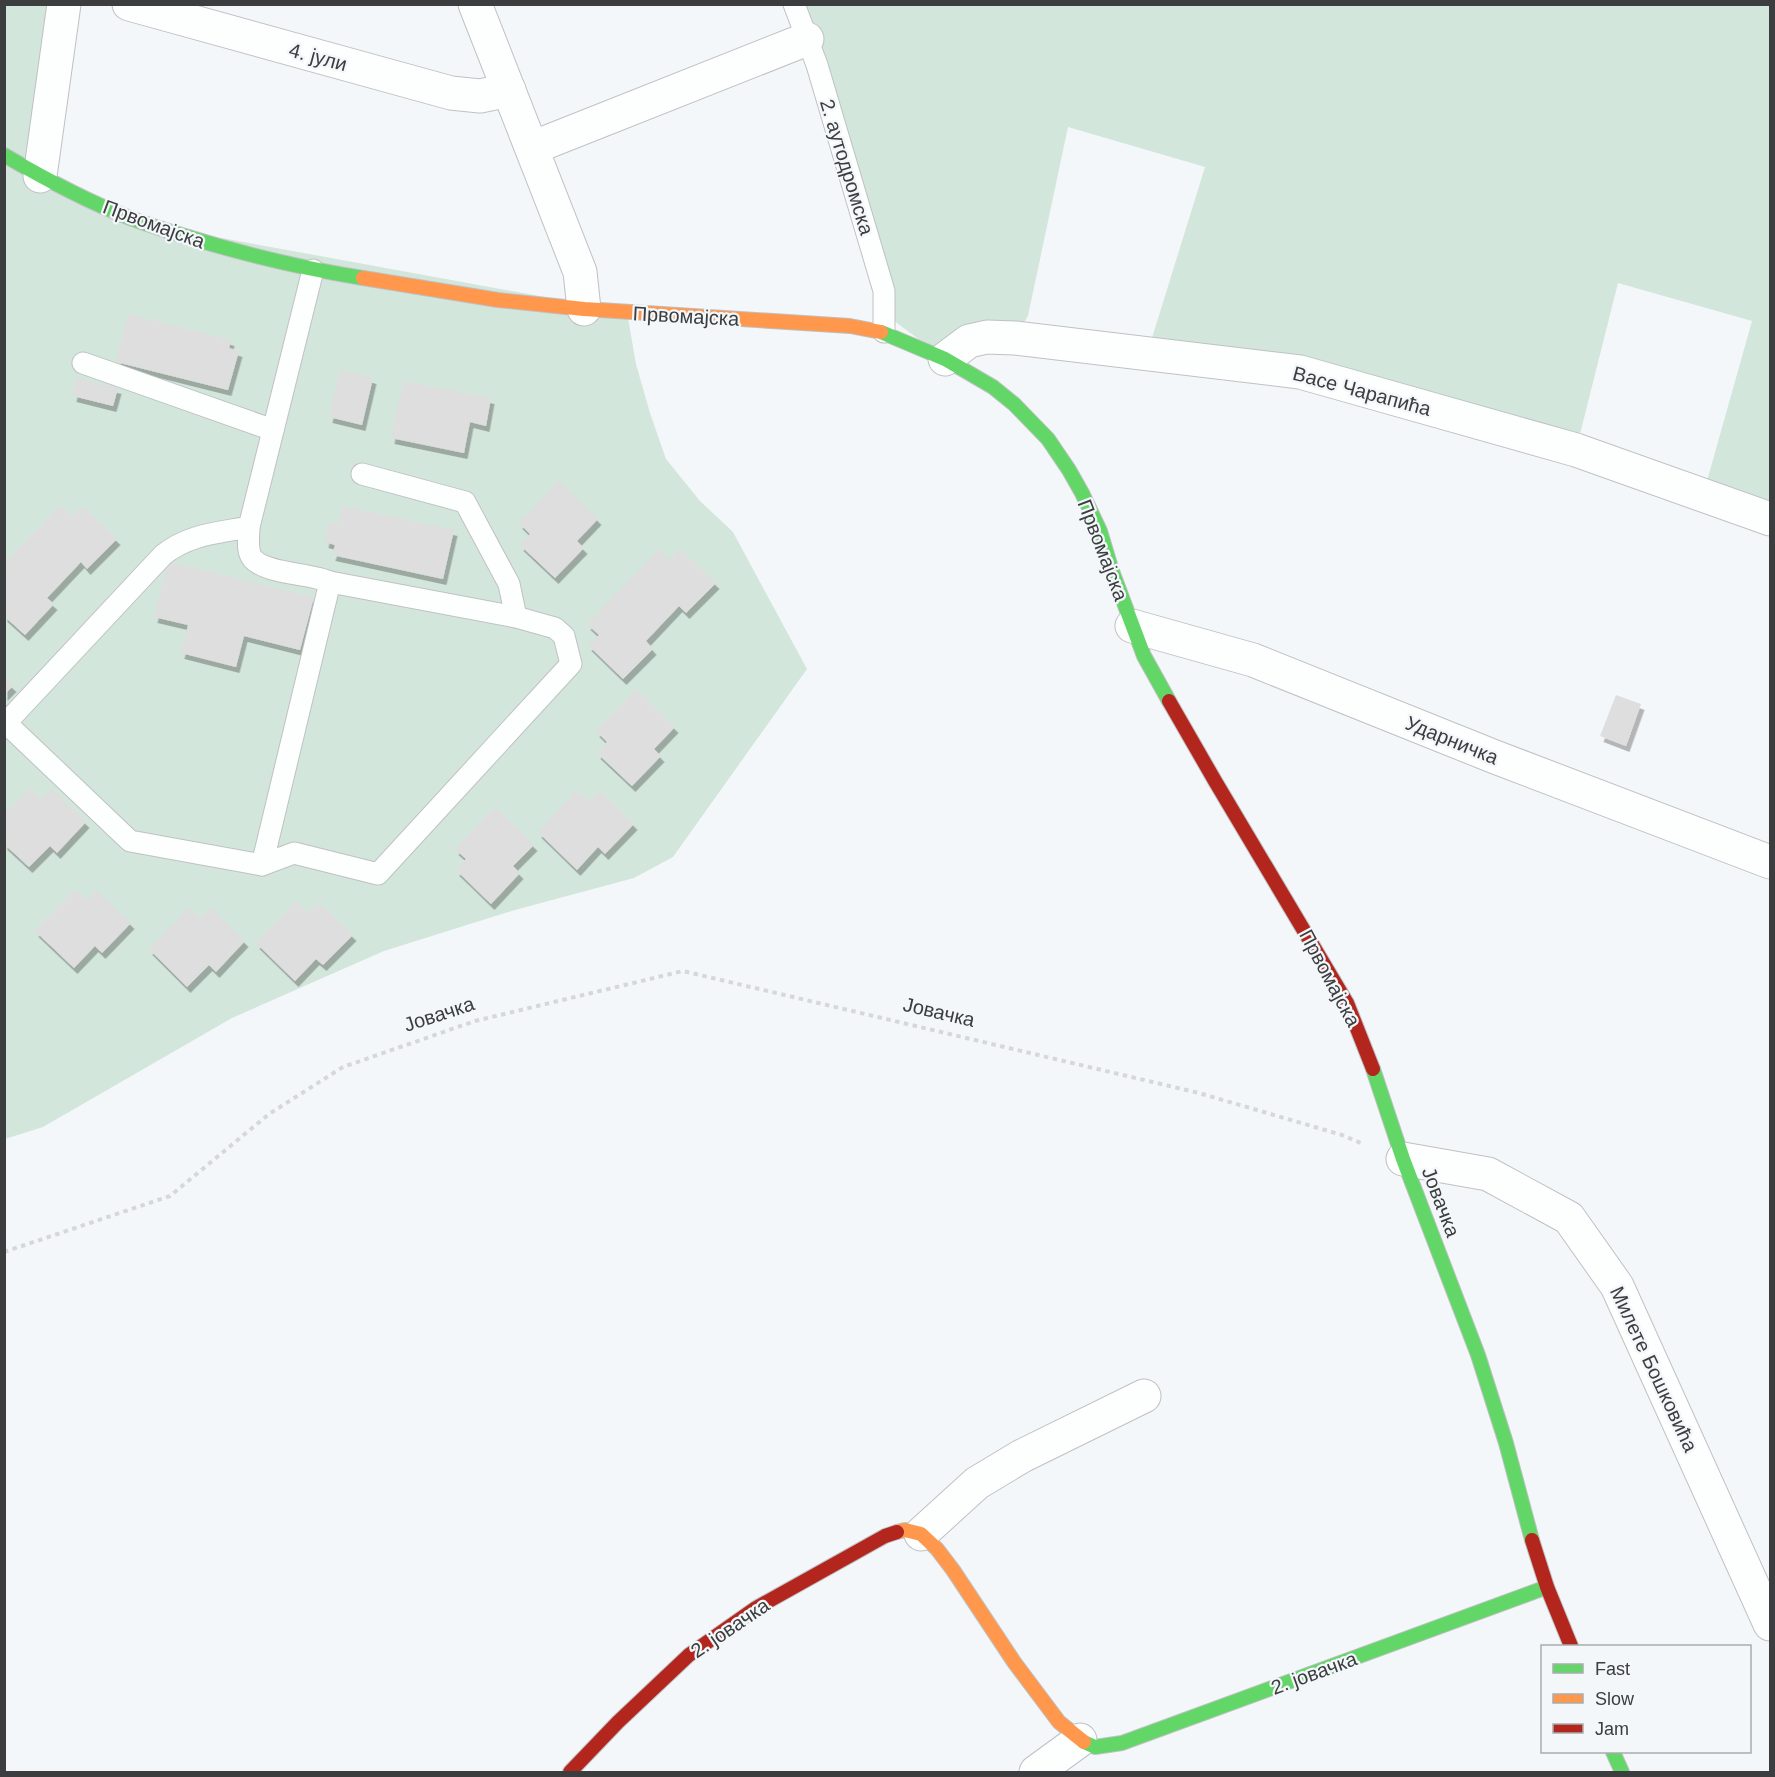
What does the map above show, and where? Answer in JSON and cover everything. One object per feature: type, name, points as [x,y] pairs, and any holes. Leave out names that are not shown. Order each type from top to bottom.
[{"type":"main road","name":"Првомајска","points":[[4,155],[92,202],[145,224],[225,249],[313,270],[498,300],[584,309],[850,326],[884,332],[945,359],[987,383],[1038,427],[1069,470],[1093,514],[1144,656],[1215,781],[1347,1003],[1377,1079],[1403,1159]]},
{"type":"main road","name":"Јовачка","points":[[1403,1159],[1478,1355],[1547,1587],[1570,1645]]},
{"type":"main road","name":"2. јовачка","points":[[570,1773],[618,1722],[689,1655],[756,1608],[885,1536],[905,1530],[921,1534]]},
{"type":"main road","points":[[921,1534],[953,1570],[1014,1662],[1059,1722],[1080,1740]]},
{"type":"main road","name":"2. јовачка","points":[[1080,1740],[1095,1747],[1122,1743],[1153,1733],[1547,1587]]},
{"type":"main road","points":[[1613,1753],[1622,1773]]},
{"type":"street","points":[[40,176],[64,4]]},
{"type":"street","name":"4. јули","points":[[129,4],[451,93],[480,96],[509,90]]},
{"type":"street","points":[[477,5],[580,272],[584,309]]},
{"type":"street","points":[[532,148],[807,39]]},
{"type":"street","name":"Васе Чарапића","points":[[945,359],[969,341],[987,337],[1026,339],[1300,372],[1576,450],[1770,519]]},
{"type":"street","name":"Ударничка","points":[[1132,626],[1253,660],[1495,757],[1770,862]]},
{"type":"street","name":"Милете Бошковића","points":[[1403,1159],[1488,1174],[1569,1218],[1617,1286],[1770,1624]]},
{"type":"street","points":[[921,1534],[977,1483],[1022,1456],[1144,1396]]},
{"type":"street","points":[[1036,1773],[1080,1740]]},
{"type":"lane","name":"2. аутодромска","points":[[794,4],[822,80],[884,291],[884,332]]},
{"type":"lane","points":[[249,527],[196,537],[177,544],[124,596],[5,724],[130,841],[262,865],[294,853],[378,874],[571,664],[564,636],[555,628],[516,617],[330,582],[263,566],[252,559],[248,546],[249,527],[313,270]]},
{"type":"lane","points":[[82,363],[273,430]]},
{"type":"lane","points":[[362,474],[465,502],[509,584],[516,617]]},
{"type":"lane","points":[[262,865],[330,582]]},
{"type":"path","name":"Јовачка","points":[[4,1252],[170,1196],[269,1114],[342,1067],[475,1021],[683,971],[1198,1093],[1342,1136],[1403,1159]]},
{"type":"green space","points":[[4,5],[64,5],[40,176],[145,224],[627,312],[636,364],[666,459],[700,501],[733,532],[807,669],[673,857],[634,878],[515,910],[384,951],[232,1018],[43,1127],[5,1139]]},
{"type":"green space","points":[[794,5],[1770,5],[1770,519],[1703,495],[1752,321],[1618,283],[1576,450],[1147,354],[1205,167],[1068,127],[1028,316],[1015,338],[945,359],[885,314]]},
{"type":"building","points":[[128,314],[231,340],[229,348],[239,351],[228,390],[116,362]]},
{"type":"building","points":[[340,370],[373,378],[362,425],[329,417]]},
{"type":"building","points":[[77,378],[118,388],[113,406],[73,396]]},
{"type":"building","points":[[403,381],[491,398],[486,426],[470,422],[464,453],[391,438]]},
{"type":"building","points":[[559,481],[598,519],[577,541],[584,548],[555,578],[520,545],[530,534],[519,523]]},
{"type":"building","points":[[60,505],[72,516],[82,506],[117,539],[87,569],[81,562],[47,598],[54,604],[25,635],[4,616],[4,564]]},
{"type":"building","points":[[343,506],[454,530],[443,579],[332,555],[335,545],[325,542],[330,521],[339,523]]},
{"type":"building","points":[[659,549],[670,560],[680,549],[716,583],[686,613],[679,606],[646,641],[653,649],[623,679],[588,645],[599,635],[587,624]]},
{"type":"building","points":[[168,562],[314,597],[300,650],[244,636],[236,667],[181,653],[188,625],[154,617]]},
{"type":"building","points":[[4,678],[13,686],[4,695]]},
{"type":"building","points":[[636,689],[675,727],[654,749],[661,756],[632,786],[597,753],[607,742],[596,731]]},
{"type":"building","points":[[1616,695],[1641,704],[1626,746],[1600,736]]},
{"type":"building","points":[[30,788],[41,799],[52,789],[86,822],[57,853],[50,846],[29,867],[4,844],[4,815]]},
{"type":"building","points":[[577,790],[589,801],[600,790],[634,824],[605,854],[598,847],[577,870],[538,832]]},
{"type":"building","points":[[495,807],[534,845],[513,866],[520,873],[491,904],[456,870],[466,859],[455,849]]},
{"type":"building","points":[[75,889],[86,900],[96,890],[131,923],[102,953],[95,946],[74,968],[35,931]]},
{"type":"building","points":[[296,901],[308,913],[318,902],[353,935],[323,965],[316,959],[295,981],[256,943]]},
{"type":"building","points":[[188,908],[200,918],[211,908],[245,941],[216,972],[209,965],[187,987],[149,949]]},
{"type":"traffic: fast","points":[[4,155],[82,197],[142,222],[247,254],[363,278]]},
{"type":"traffic: fast","points":[[881,332],[945,359],[993,387],[1014,404],[1048,439],[1069,470],[1100,531],[1112,571],[1144,656],[1169,701]]},
{"type":"traffic: fast","points":[[1373,1069],[1403,1159],[1478,1355],[1506,1443],[1532,1540]]},
{"type":"traffic: fast","points":[[1084,1742],[1095,1747],[1122,1743],[1547,1587]]},
{"type":"traffic: fast","points":[[1613,1753],[1622,1772]]},
{"type":"traffic: slow","points":[[363,278],[498,300],[584,309],[850,326],[881,332]]},
{"type":"traffic: slow","points":[[897,1532],[905,1530],[921,1534],[937,1549],[1014,1662],[1059,1722],[1084,1742]]},
{"type":"traffic: jam","points":[[1169,701],[1347,1003],[1373,1069]]},
{"type":"traffic: jam","points":[[570,1772],[618,1722],[689,1655],[756,1608],[885,1536],[897,1532]]},
{"type":"traffic: jam","points":[[1532,1540],[1547,1587],[1571,1645]]}]
